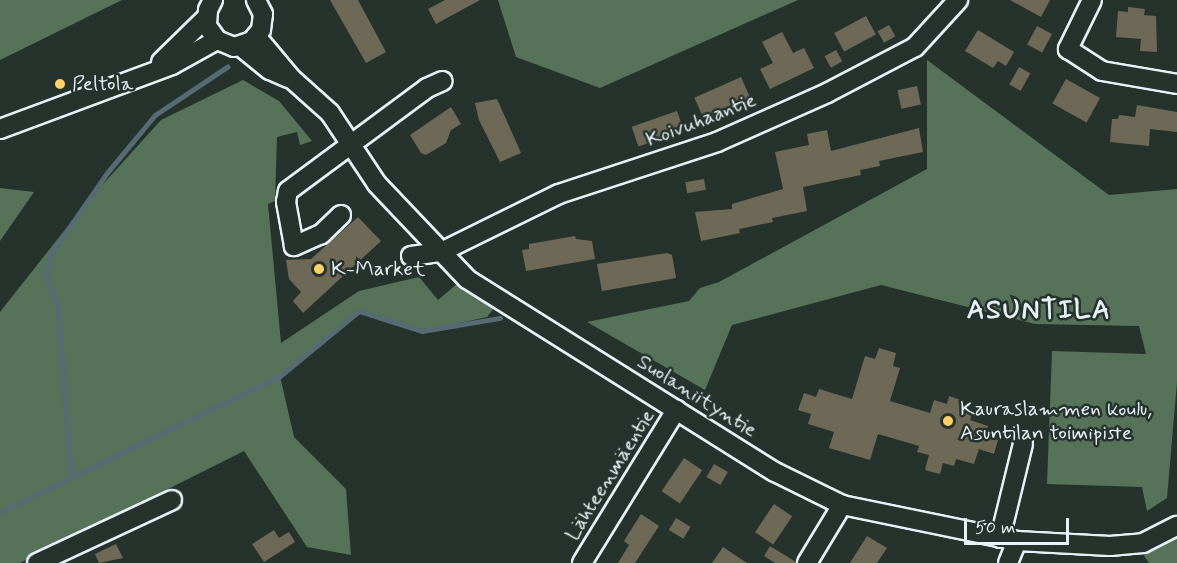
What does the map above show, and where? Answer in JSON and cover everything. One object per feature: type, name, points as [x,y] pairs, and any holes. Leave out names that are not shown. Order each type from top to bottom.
[{"type":"street","points":[[150,70],[180,47],[206,18],[213,0]]},
{"type":"street","name":"Koivuhaantie","points":[[411,256],[441,252],[560,194],[717,142],[897,60],[931,33],[958,0]]},
{"type":"street","points":[[1092,0],[1068,49],[1102,71],[1177,84]]},
{"type":"street","points":[[0,129],[150,70],[172,65],[217,40],[240,46],[256,36],[264,5]]},
{"type":"street","points":[[206,18],[217,40]]},
{"type":"street","name":"Suolaniityntie","points":[[256,36],[292,79],[330,113],[350,148],[376,184],[467,279],[775,472],[842,505],[1009,540],[1132,544],[1143,543],[1177,526]]},
{"type":"street","name":"Suolaniityntie","points":[[240,46],[270,70],[292,79]]},
{"type":"street","points":[[341,215],[321,234],[294,246],[286,202],[288,191],[350,148],[427,88],[443,81]]},
{"type":"street","name":"Lähteenmäentie","points":[[582,563],[676,410]]},
{"type":"street","points":[[1008,563],[1009,540],[1023,444]]},
{"type":"street","points":[[37,563],[172,500]]},
{"type":"street","points":[[807,563],[842,505]]},
{"type":"green space","points":[[0,0],[122,0],[0,60]]},
{"type":"green space","points":[[498,0],[798,0],[600,88],[516,57]]},
{"type":"green space","points":[[927,60],[1109,195],[1177,189],[1177,382],[1167,498],[1147,511],[1142,487],[1047,484],[1052,351],[1146,354],[1139,326],[1035,324],[881,285],[732,325],[705,390],[587,322],[689,301],[700,288],[719,282],[927,169]]},
{"type":"green space","points":[[243,80],[279,101],[312,141],[300,145],[297,132],[277,137],[275,201],[268,204],[281,343],[359,291],[419,277],[438,300],[458,283],[494,308],[487,317],[422,331],[359,311],[280,376],[294,437],[346,489],[351,555],[307,547],[244,451],[20,563],[0,563],[0,312],[86,203],[161,120]]},
{"type":"green space","points":[[0,188],[34,192],[0,241]]},
{"type":"green space","points":[[1177,535],[1177,563],[1149,563],[1143,554]]},
{"type":"building","points":[[330,0],[358,0],[386,52],[366,63]]},
{"type":"building","points":[[445,0],[480,0],[436,24],[428,9]]},
{"type":"building","points":[[1010,0],[1050,0],[1041,17]]},
{"type":"building","points":[[1128,7],[1145,9],[1144,15],[1156,16],[1157,52],[1140,51],[1141,39],[1116,37],[1118,11],[1128,12]]},
{"type":"building","points":[[866,16],[876,35],[844,51],[834,33]]},
{"type":"building","points":[[889,25],[895,36],[884,43],[878,31]]},
{"type":"building","points":[[1037,26],[1052,34],[1042,53],[1027,45]]},
{"type":"building","points":[[978,30],[1014,52],[1006,66],[998,61],[993,68],[965,51]]},
{"type":"building","points":[[782,32],[793,53],[804,48],[814,68],[770,89],[760,69],[773,63],[762,42]]},
{"type":"building","points":[[836,50],[842,61],[831,68],[825,56]]},
{"type":"building","points":[[1019,67],[1030,73],[1021,91],[1009,84]]},
{"type":"building","points":[[741,77],[751,99],[704,120],[694,98]]},
{"type":"building","points":[[1066,79],[1100,98],[1087,122],[1052,103]]},
{"type":"building","points":[[917,86],[921,105],[901,109],[897,90]]},
{"type":"building","points":[[497,99],[521,153],[500,162],[479,120],[475,103]]},
{"type":"building","points":[[1137,105],[1177,112],[1177,132],[1150,129],[1149,146],[1110,142],[1112,119],[1118,119],[1119,115],[1135,117]]},
{"type":"building","points":[[451,107],[461,124],[451,130],[446,143],[426,155],[421,153],[410,135]]},
{"type":"building","points":[[677,111],[684,131],[638,146],[632,127]]},
{"type":"building","points":[[919,128],[923,152],[879,161],[880,166],[860,170],[861,175],[803,187],[807,211],[772,218],[773,222],[739,229],[740,233],[701,241],[695,212],[732,209],[732,204],[783,189],[775,152],[809,145],[807,134],[827,130],[831,151]]},
{"type":"building","points":[[704,179],[706,190],[687,193],[685,182]]},
{"type":"building","name":"K-Market","points":[[358,217],[381,241],[303,313],[293,301],[301,292],[289,279],[286,260],[311,259]]},
{"type":"building","points":[[575,236],[576,239],[592,241],[595,259],[526,271],[522,250],[529,249],[529,244]]},
{"type":"building","points":[[667,253],[672,255],[676,278],[602,291],[597,264]]},
{"type":"building","points":[[879,348],[896,353],[893,366],[900,368],[890,401],[930,413],[934,400],[947,404],[949,396],[964,401],[961,411],[972,415],[970,420],[988,426],[984,436],[998,440],[994,454],[979,449],[974,464],[956,459],[954,466],[943,463],[940,474],[925,470],[929,455],[917,452],[919,446],[878,434],[870,460],[829,448],[834,432],[808,424],[811,414],[798,410],[804,393],[816,397],[819,389],[852,399],[865,356],[875,359]]},
{"type":"building","points":[[684,458],[702,470],[680,503],[662,491]]},
{"type":"building","points":[[714,464],[728,472],[720,485],[706,477]]},
{"type":"building","points":[[774,504],[792,516],[773,544],[755,532]]},
{"type":"building","points":[[641,514],[659,526],[635,563],[618,563],[629,545],[624,541]]},
{"type":"building","points":[[676,518],[691,527],[683,539],[669,530]]},
{"type":"building","points":[[274,530],[279,538],[289,532],[295,542],[264,562],[252,544]]},
{"type":"building","points":[[867,536],[887,548],[877,563],[850,563]]},
{"type":"building","points":[[116,544],[123,558],[99,563],[95,554]]},
{"type":"building","points":[[770,546],[796,563],[775,563],[764,556]]},
{"type":"building","points":[[723,547],[747,563],[712,563]]},
{"type":"waterway","points":[[71,478],[58,308],[46,277],[50,255],[107,173],[155,115],[227,67]]},
{"type":"waterway","points":[[0,512],[280,376],[359,311],[422,331],[500,318]]},
{"type":"place","name":"Peltola","points":[[60,84]]},
{"type":"place","name":"K-Market","points":[[319,269]]},
{"type":"place","name":"Kauraslammen koulu, Asuntilan toimipiste","points":[[948,421]]},
{"type":"district","name":"ASUNTILA","points":[[1039,311]]}]
